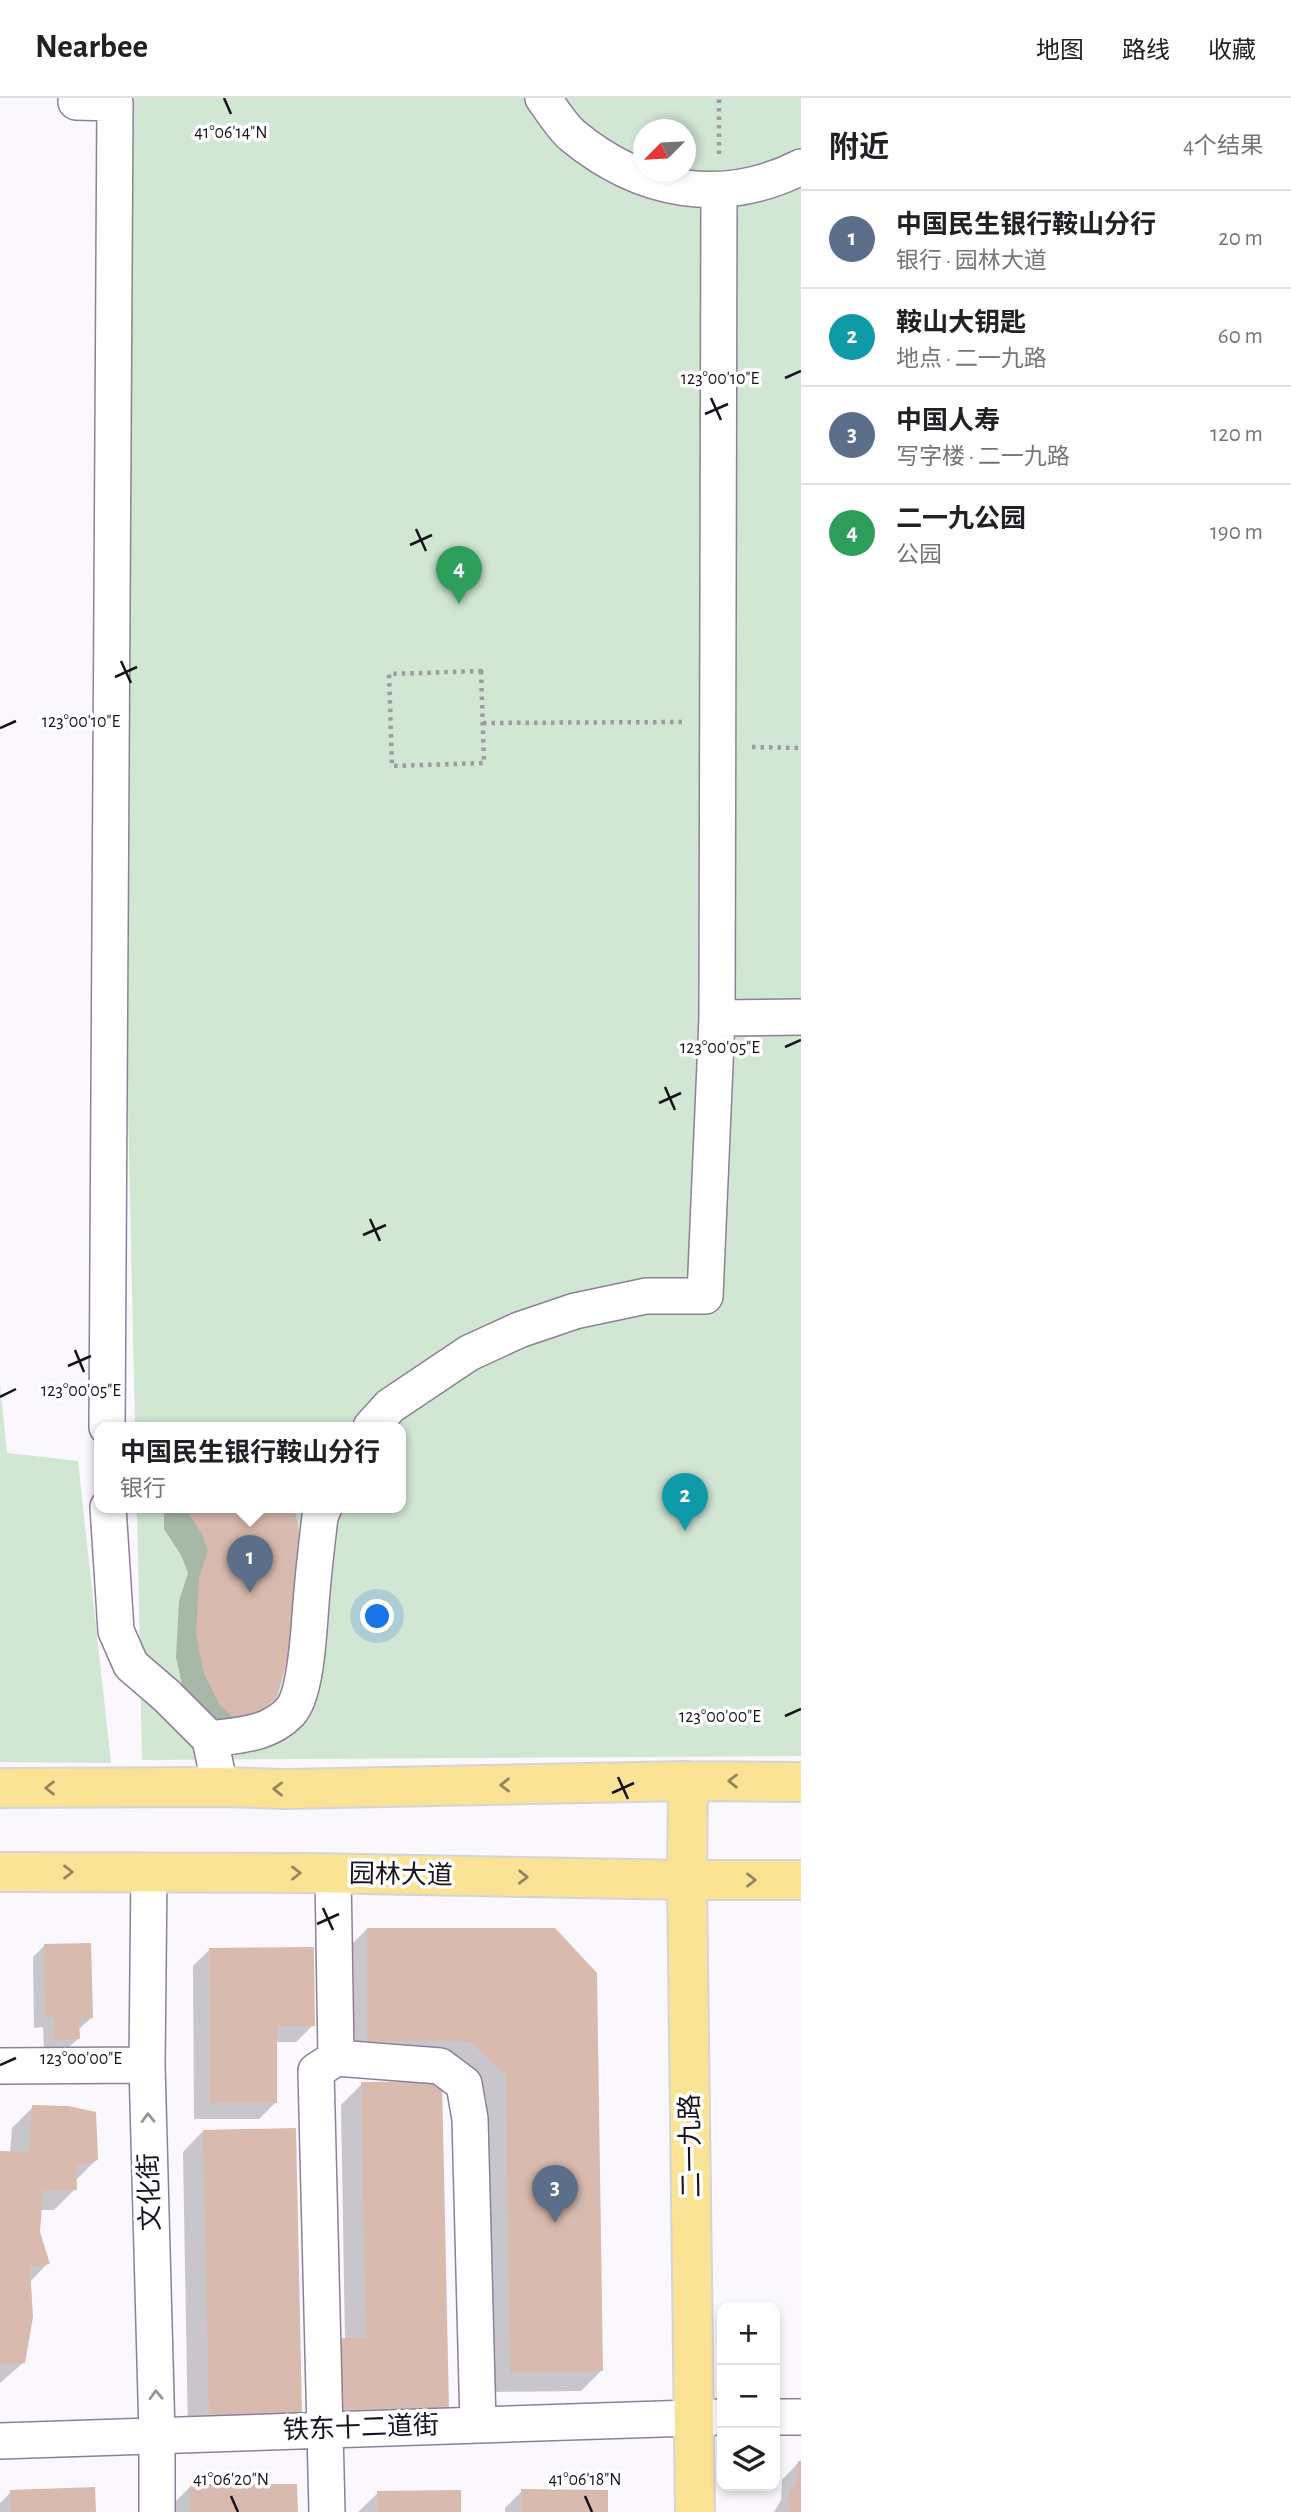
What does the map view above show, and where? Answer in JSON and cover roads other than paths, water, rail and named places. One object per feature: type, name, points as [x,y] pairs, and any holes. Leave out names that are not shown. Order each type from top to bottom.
[{"type":"main road","points":[[0,1788],[286,1789],[688,1781],[801,1782]]},
{"type":"main road","name":"二一九路","points":[[688,1781],[687,1880],[709,2416],[695,2512]]},
{"type":"main road","name":"园林大道","points":[[0,1872],[333,1873],[801,1880]]},
{"type":"street","points":[[543,98],[572,135],[631,174],[674,187],[719,190],[776,180],[801,167]]},
{"type":"street","points":[[76,102],[115,103],[107,1422]]},
{"type":"street","points":[[376,1422],[390,1406],[469,1353],[519,1330],[575,1311],[646,1296],[705,1296],[716,1018],[719,190]]},
{"type":"street","points":[[716,1018],[801,1017]]},
{"type":"street","points":[[108,1513],[116,1631],[131,1665],[210,1739],[220,1787]]},
{"type":"street","points":[[210,1739],[263,1732],[291,1711],[302,1682],[308,1652],[314,1567],[322,1513]]},
{"type":"street","name":"文化街","points":[[149,1873],[146,2065],[157,2512]]},
{"type":"street","points":[[333,1873],[337,2059]]},
{"type":"street","points":[[327,2512],[316,2071],[337,2059],[440,2066],[464,2084],[470,2119],[478,2424]]},
{"type":"street","points":[[0,2066],[146,2065]]},
{"type":"street","name":"铁东十二道街","points":[[0,2441],[709,2416]]},
{"type":"street","points":[[780,2417],[801,2417]]},
{"type":"place","name":"二一九公园","points":[[459,604]]},
{"type":"place","name":"鞍山大钥匙","points":[[685,1531]]},
{"type":"place","name":"中国民生银行鞍山分行","points":[[250,1593]]},
{"type":"place","name":"中国人寿","points":[[555,2223]]}]
